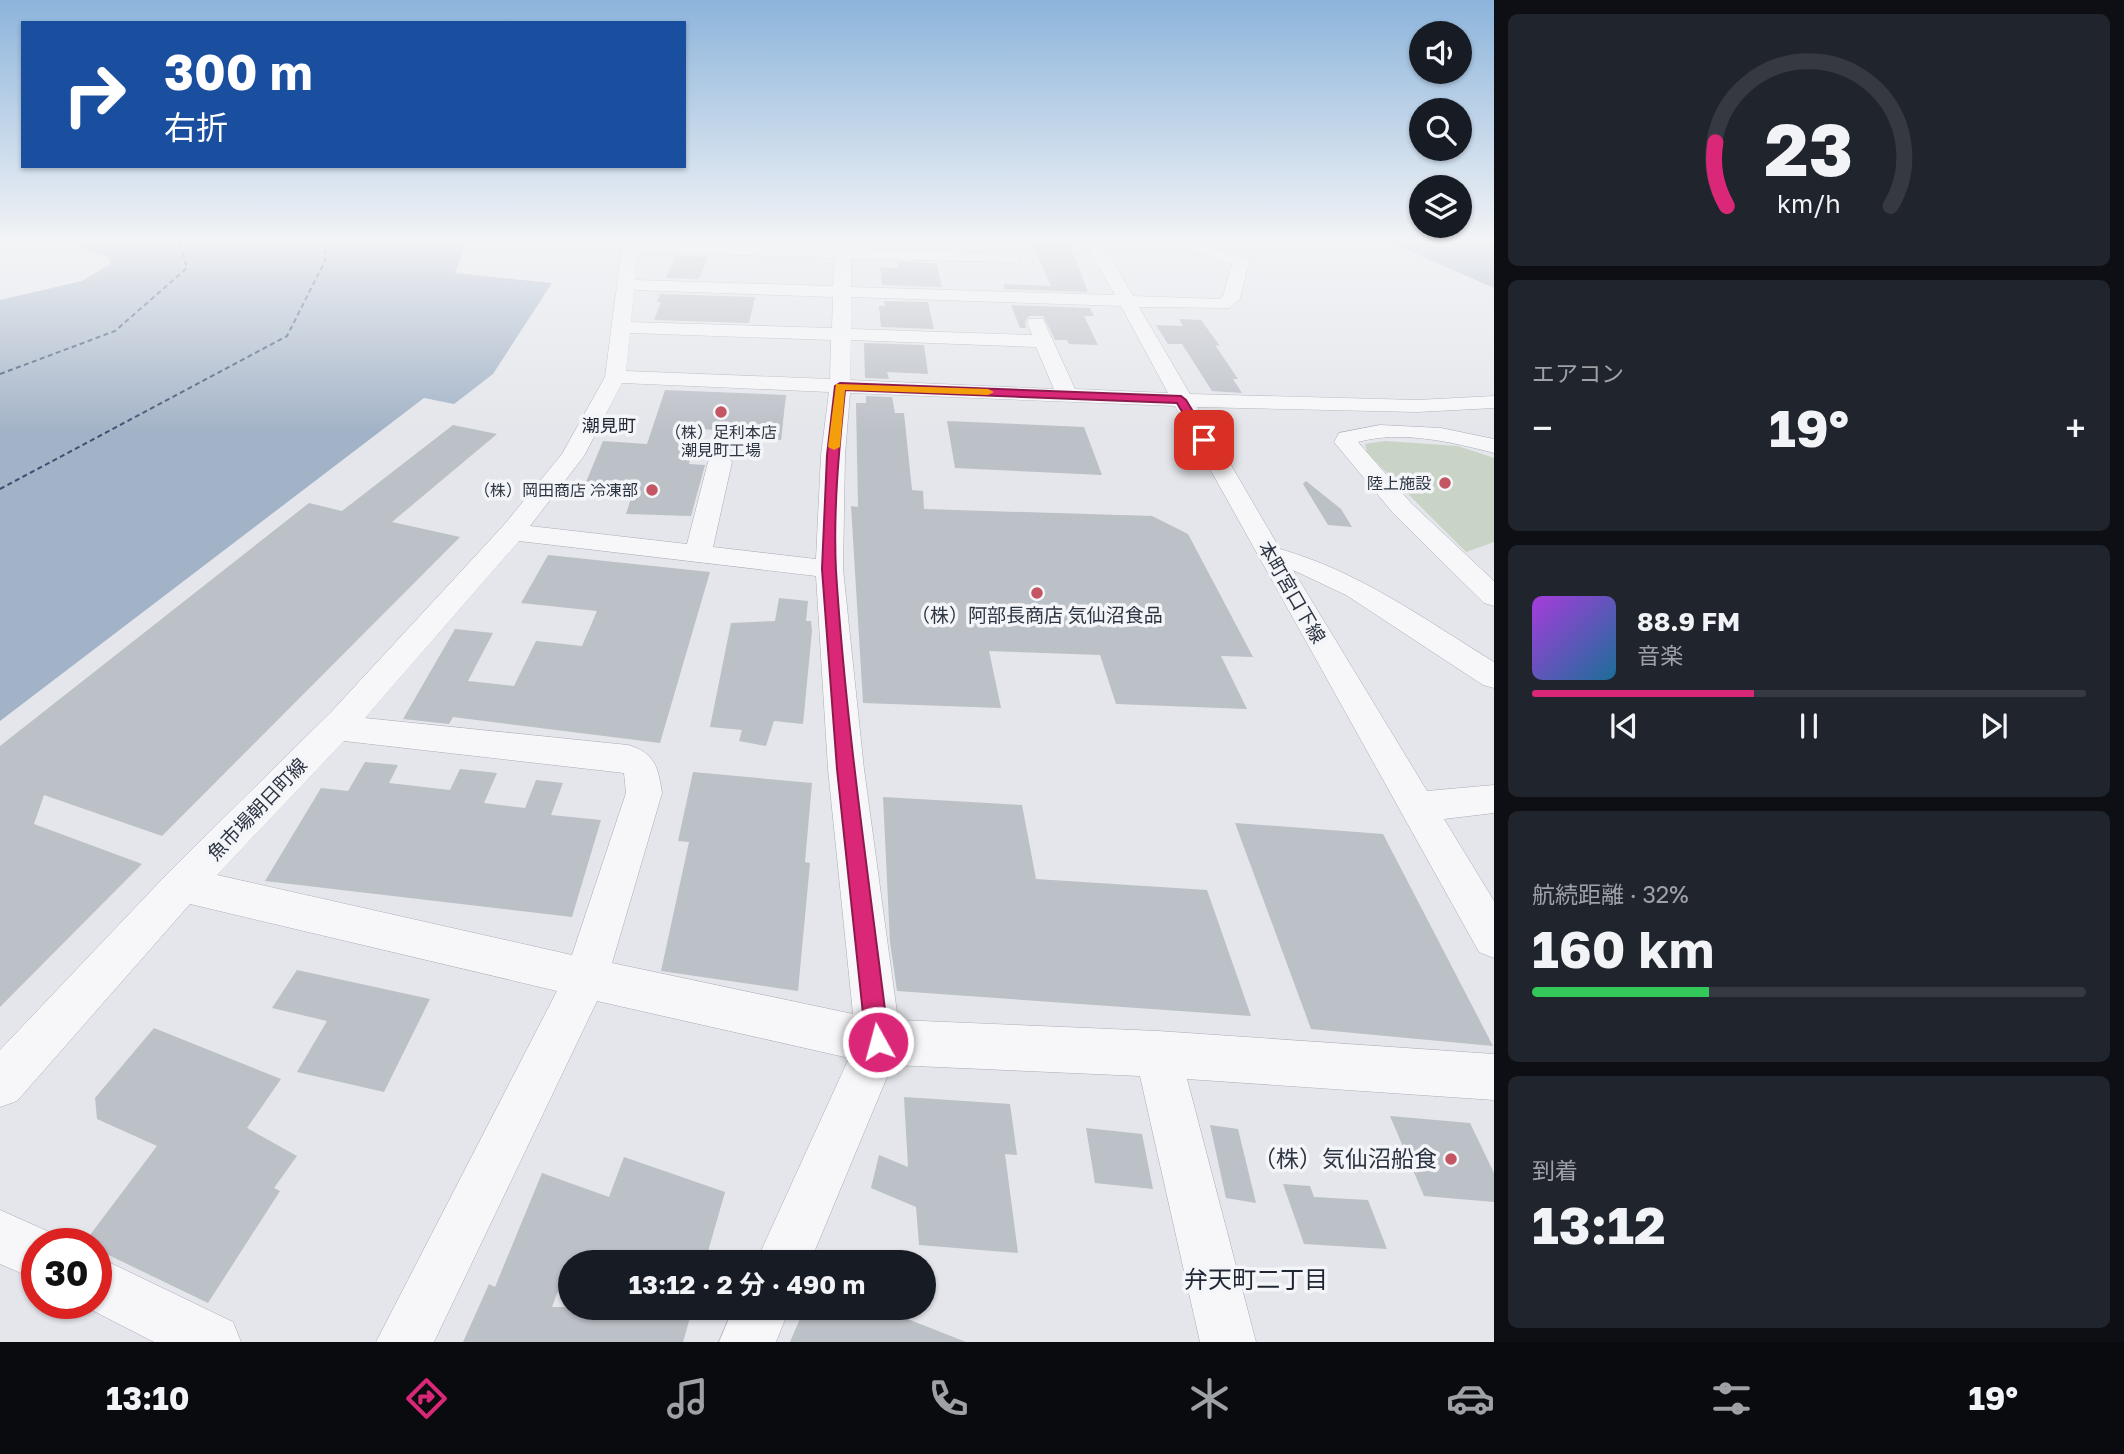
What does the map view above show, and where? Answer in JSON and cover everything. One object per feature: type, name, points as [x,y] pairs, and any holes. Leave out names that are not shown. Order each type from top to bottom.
[{"type":"street","points":[[623,306],[615,377],[1181,400],[1418,405],[1494,402]]},
{"type":"street","points":[[789,1250],[835,1149],[878,1042],[846,769],[829,569],[833,455],[840,386],[840,306]]},
{"type":"street","points":[[1029,306],[1067,396]]},
{"type":"street","name":"本町宮口下線","points":[[1128,306],[1494,939]]},
{"type":"street","points":[[619,327],[1042,341]]},
{"type":"street","name":"魚市場朝日町線","points":[[0,1084],[182,885],[336,728],[512,532],[572,456],[615,377]]},
{"type":"street","points":[[1494,446],[1462,436],[1369,432],[1347,438],[1345,442],[1402,508],[1494,597]]},
{"type":"street","points":[[698,555],[720,462]]},
{"type":"street","points":[[512,532],[829,569]]},
{"type":"street","points":[[1270,555],[1312,567],[1356,589],[1494,677]]},
{"type":"street","points":[[336,728],[628,758],[641,767],[644,793],[586,978],[404,1342]]},
{"type":"street","points":[[1418,807],[1494,799]]},
{"type":"street","points":[[182,885],[298,909],[586,978],[878,1042],[1158,1054],[1494,1077]]},
{"type":"street","points":[[1158,1054],[1228,1342]]},
{"type":"street","points":[[0,1237],[21,1247]]},
{"type":"street","points":[[112,1293],[181,1335]]},
{"type":"street","points":[[747,1342],[756,1320]]},
{"type":"green space","name":"陸上施設","points":[[1385,441],[1458,446],[1494,458],[1494,542],[1466,552],[1367,453],[1365,444]]},
{"type":"water","points":[[0,306],[537,306],[493,374],[454,404],[424,398],[0,721]]},
{"type":"building","points":[[660,306],[753,306],[749,323],[654,320]]},
{"type":"building","points":[[879,306],[929,306],[934,329],[881,327]]},
{"type":"building","points":[[1011,306],[1090,308],[1094,316],[1084,316],[1098,345],[1069,344],[1067,340],[1055,340],[1043,316],[1029,316],[1025,322],[1026,328],[1020,328]]},
{"type":"building","points":[[1179,319],[1201,320],[1220,346],[1215,345],[1238,379],[1233,379],[1242,393],[1212,391],[1182,344],[1168,344],[1156,325],[1183,326]]},
{"type":"building","points":[[864,343],[924,345],[928,374],[887,372],[889,379],[865,378]]},
{"type":"building","points":[[665,390],[786,395],[781,440],[741,438],[742,431],[697,429],[689,464],[705,465],[691,516],[626,514],[631,498],[598,497],[602,483],[586,482],[603,441],[647,444]]},
{"type":"building","name":"（株）阿部長商店 気仙沼食品","points":[[866,396],[892,397],[895,413],[904,413],[912,490],[923,491],[924,509],[1152,516],[1188,534],[1253,657],[1221,656],[1247,709],[1116,704],[1100,655],[989,651],[1001,708],[863,703],[851,506],[858,507],[856,403],[866,403]]},
{"type":"building","points":[[947,421],[1084,427],[1102,475],[955,468]]},
{"type":"building","points":[[453,425],[497,434],[392,522],[460,537],[162,836],[44,795],[34,824],[142,864],[0,1007],[0,746],[309,503],[342,511]]},
{"type":"building","points":[[1306,481],[1341,509],[1352,527],[1328,525],[1303,484]]},
{"type":"building","points":[[548,555],[710,572],[660,743],[453,717],[449,724],[403,719],[455,629],[493,633],[468,681],[514,686],[536,641],[582,646],[597,611],[521,603]]},
{"type":"building","points":[[779,598],[808,601],[806,621],[811,621],[812,631],[803,724],[774,721],[766,746],[739,741],[742,730],[710,727],[731,623],[775,621]]},
{"type":"building","points":[[365,762],[398,765],[389,783],[450,790],[460,769],[497,773],[484,803],[525,808],[536,780],[563,783],[551,815],[601,820],[572,917],[265,881],[321,788],[348,791]]},
{"type":"building","points":[[693,772],[812,783],[805,862],[810,863],[798,991],[661,971],[689,842],[678,841]]},
{"type":"building","points":[[883,797],[1022,805],[1036,879],[1207,890],[1251,1016],[897,991],[890,942]]},
{"type":"building","points":[[1235,823],[1383,834],[1493,1046],[1311,1029]]},
{"type":"building","points":[[297,970],[430,999],[384,1092],[297,1072],[327,1021],[272,1008]]},
{"type":"building","points":[[154,1028],[281,1079],[247,1128],[297,1156],[274,1188],[280,1191],[208,1303],[112,1257],[112,1228],[95,1228],[157,1146],[97,1119],[95,1098]]},
{"type":"building","points":[[904,1097],[1010,1104],[1017,1155],[1005,1154],[1018,1253],[919,1245],[916,1207],[871,1188],[879,1155],[908,1167]]},
{"type":"building","points":[[1390,1116],[1470,1123],[1494,1173],[1494,1202],[1424,1196]]},
{"type":"building","points":[[1210,1125],[1238,1129],[1256,1203],[1226,1198]]},
{"type":"building","points":[[1086,1128],[1142,1134],[1153,1189],[1095,1183]]},
{"type":"building","points":[[624,1157],[725,1192],[708,1250],[558,1250],[558,1291],[552,1307],[558,1307],[558,1320],[689,1320],[683,1342],[463,1342],[489,1284],[495,1287],[542,1173],[609,1197]]},
{"type":"building","points":[[1283,1184],[1310,1186],[1314,1197],[1368,1200],[1387,1249],[1304,1244]]},
{"type":"building","points":[[799,1320],[910,1320],[966,1342],[790,1342]]},
{"type":"ferry route","points":[[0,374],[115,331],[144,306]]},
{"type":"ferry route","points":[[0,489],[287,336],[302,306]]},
{"type":"slow traffic","points":[[834,447],[840,386],[988,392]]},
{"type":"place","name":"（株）足利本店 潮見町工場","points":[[721,412]]},
{"type":"place","name":"陸上施設","points":[[1445,483]]},
{"type":"place","name":"（株）岡田商店 冷凍部","points":[[652,490]]},
{"type":"place","name":"（株）阿部長商店 気仙沼食品","points":[[1037,593]]},
{"type":"place","name":"（株）気仙沼船食","points":[[1451,1159]]},
{"type":"district","name":"潮見町","points":[[609,426]]},
{"type":"district","name":"弁天町二丁目","points":[[1256,1280]]},
{"type":"route","points":[[878,1042],[846,769],[829,569],[833,455],[840,386],[1181,400],[1204,440]]}]
